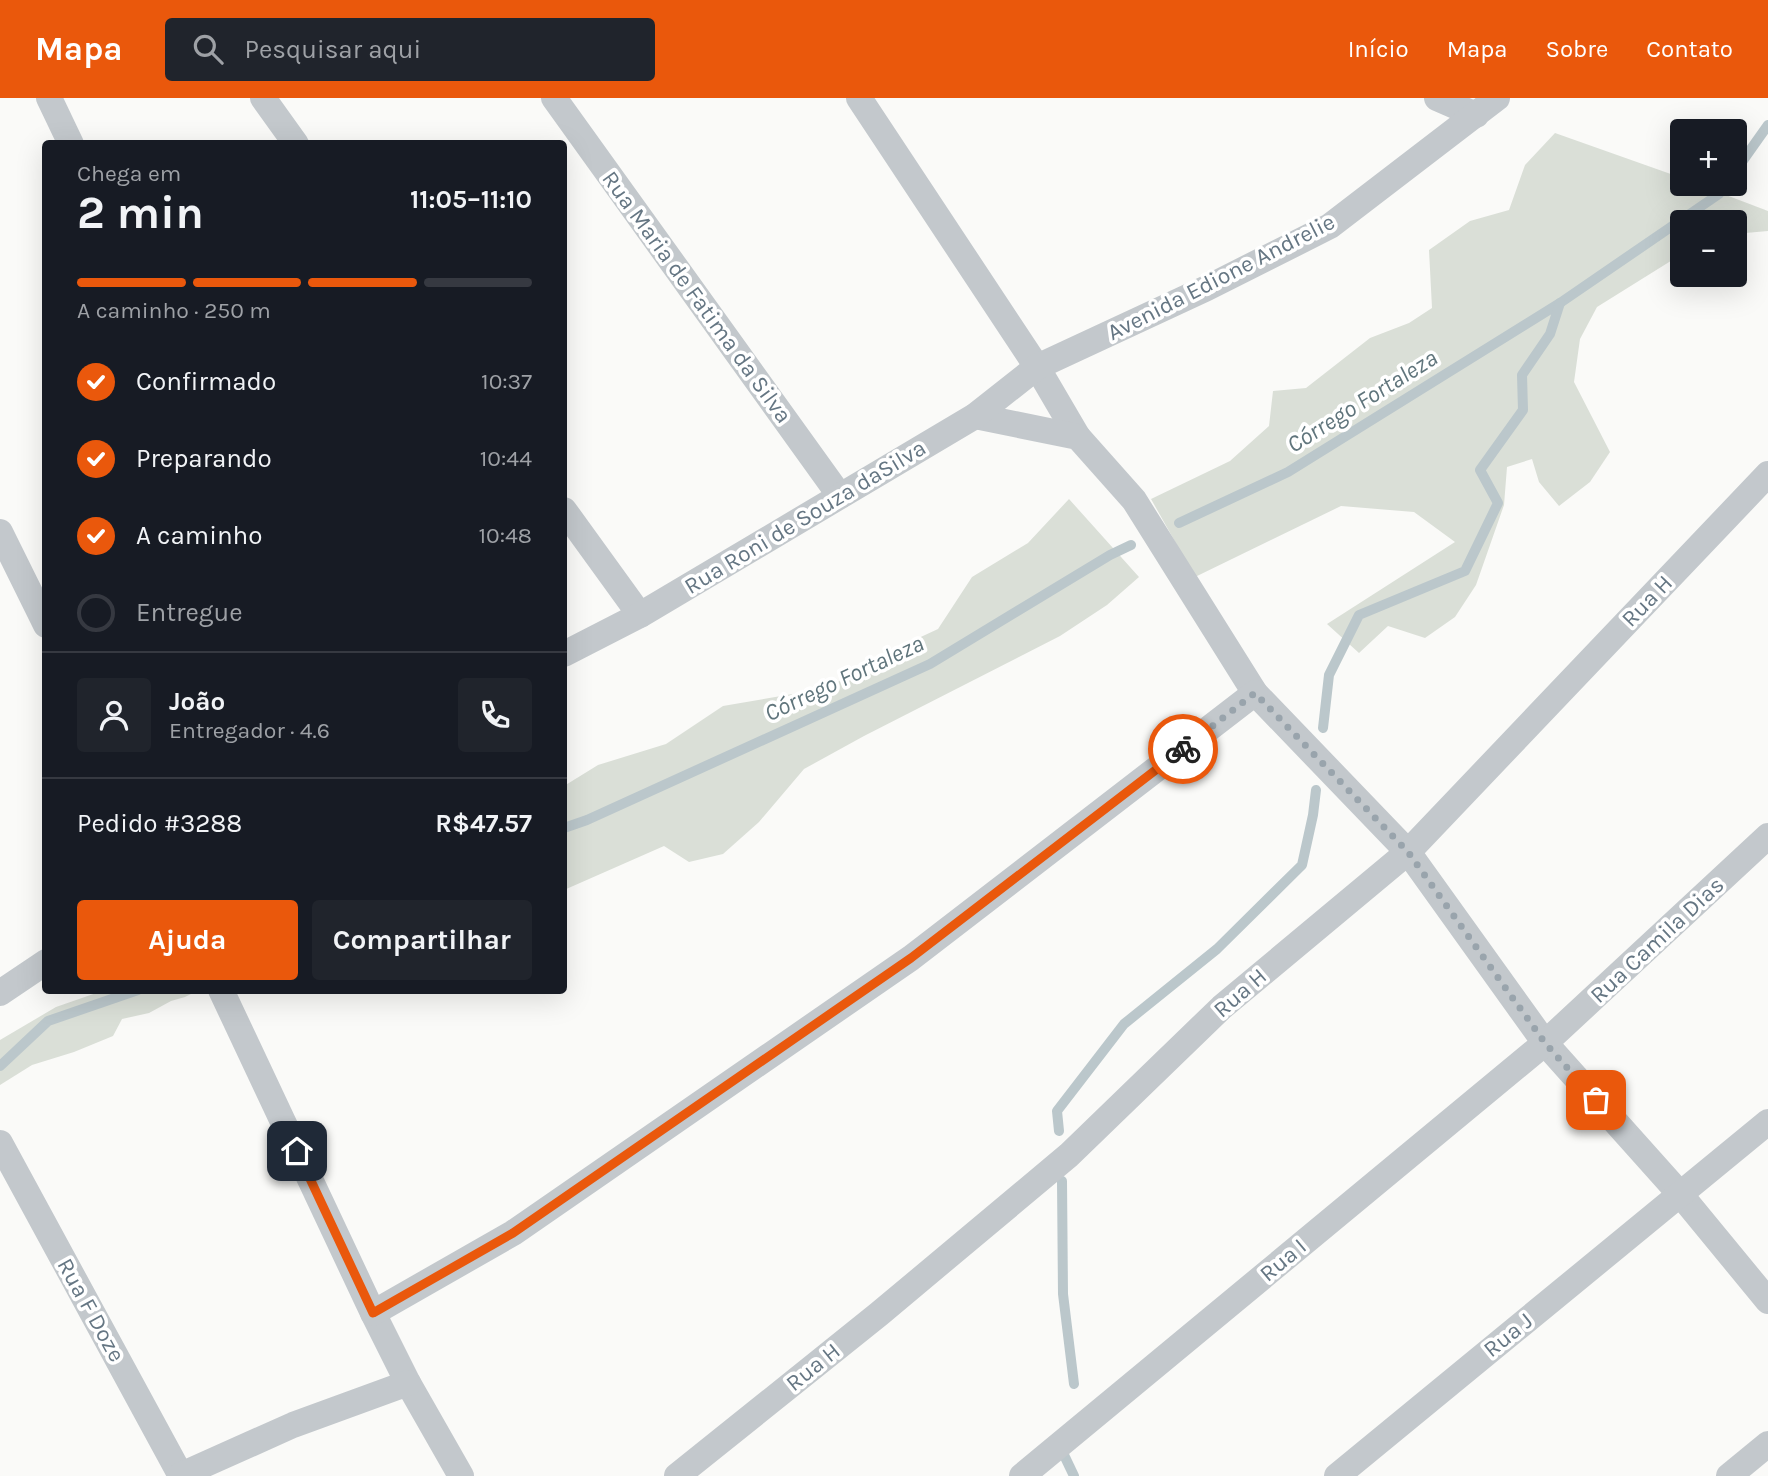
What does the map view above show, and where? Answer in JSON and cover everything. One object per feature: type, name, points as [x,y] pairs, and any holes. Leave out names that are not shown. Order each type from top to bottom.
[{"type":"street","points":[[49,98],[69,140]]},
{"type":"street","points":[[263,98],[293,140]]},
{"type":"street","name":"Rua Maria de Fatima da Silva","points":[[554,98],[840,496]]},
{"type":"street","points":[[859,98],[1037,367],[1078,437],[1134,500],[1255,693],[1408,852],[1545,1043],[1680,1194],[1768,1301]]},
{"type":"street","points":[[1437,98],[1476,115]]},
{"type":"street","name":"Avenida Edione Andrelie","points":[[1037,367],[1207,288],[1330,226],[1497,98]]},
{"type":"street","name":"Rua Roni de Souza daSilva","points":[[567,652],[640,615],[975,416],[1037,367]]},
{"type":"street","points":[[975,416],[1078,437]]},
{"type":"street","name":"Rua H","points":[[677,1476],[879,1314],[1069,1154],[1222,1007],[1408,852],[1768,474]]},
{"type":"street","points":[[567,514],[640,615]]},
{"type":"street","points":[[0,532],[42,617]]},
{"type":"street","points":[[373,1313],[513,1233],[911,958],[1255,693]]},
{"type":"street","name":"Rua Camila Dias","points":[[1545,1043],[1768,836]]},
{"type":"street","points":[[0,993],[42,965]]},
{"type":"street","points":[[223,994],[373,1313],[408,1383],[461,1476]]},
{"type":"street","name":"Rua I","points":[[1021,1476],[1545,1043]]},
{"type":"street","name":"Rua J","points":[[1337,1476],[1768,1122]]},
{"type":"street","name":"Rua F Doze","points":[[0,1143],[181,1476]]},
{"type":"street","points":[[181,1476],[293,1425],[408,1383]]},
{"type":"street","points":[[1729,1476],[1768,1444]]},
{"type":"shaded area","points":[[1555,133],[1670,174],[1670,196],[1729,196],[1768,211],[1768,231],[1747,233],[1747,210],[1670,210],[1670,261],[1597,307],[1580,339],[1574,382],[1610,452],[1590,482],[1559,506],[1539,482],[1532,459],[1507,467],[1504,505],[1476,585],[1455,617],[1425,638],[1388,626],[1359,653],[1327,624],[1455,542],[1414,512],[1341,506],[1195,577],[1151,499],[1230,461],[1269,426],[1273,391],[1306,388],[1370,338],[1409,323],[1432,308],[1429,250],[1470,221],[1509,210],[1525,165]]},
{"type":"shaded area","points":[[1069,499],[1139,577],[1107,605],[1060,636],[804,769],[759,822],[723,854],[689,862],[664,846],[567,889],[567,784],[598,765],[666,744],[723,706],[828,688],[884,654],[938,629],[972,577],[1028,543]]},
{"type":"shaded area","points":[[93,994],[191,994],[149,1013],[122,1019],[113,1036],[32,1065],[0,1085],[0,1040],[56,1007]]},
{"type":"waterway","name":"Córrego Fortaleza","points":[[1747,155],[1768,125]]},
{"type":"waterway","name":"Córrego Fortaleza","points":[[1179,523],[1288,472],[1560,303],[1716,196]]},
{"type":"waterway","name":"Córrego Fortaleza","points":[[1323,728],[1329,675],[1359,615],[1465,571],[1498,503],[1480,470],[1523,410],[1522,375],[1550,334],[1560,303]]},
{"type":"waterway","name":"Córrego Fortaleza","points":[[567,827],[930,664],[1131,545]]},
{"type":"waterway","name":"Córrego Fortaleza","points":[[1059,1131],[1057,1111],[1124,1024],[1217,949],[1302,865],[1316,790]]},
{"type":"waterway","name":"Córrego Fortaleza","points":[[0,1066],[48,1021],[126,994]]},
{"type":"waterway","name":"Córrego Fortaleza","points":[[1062,1181],[1063,1294],[1074,1384]]},
{"type":"waterway","name":"Córrego Fortaleza","points":[[1064,1455],[1074,1476]]},
{"type":"way so far","points":[[1183,749],[1255,693],[1408,852],[1545,1043],[1596,1100]]},
{"type":"route","points":[[297,1151],[373,1313],[513,1233],[911,958],[1183,749]]}]
